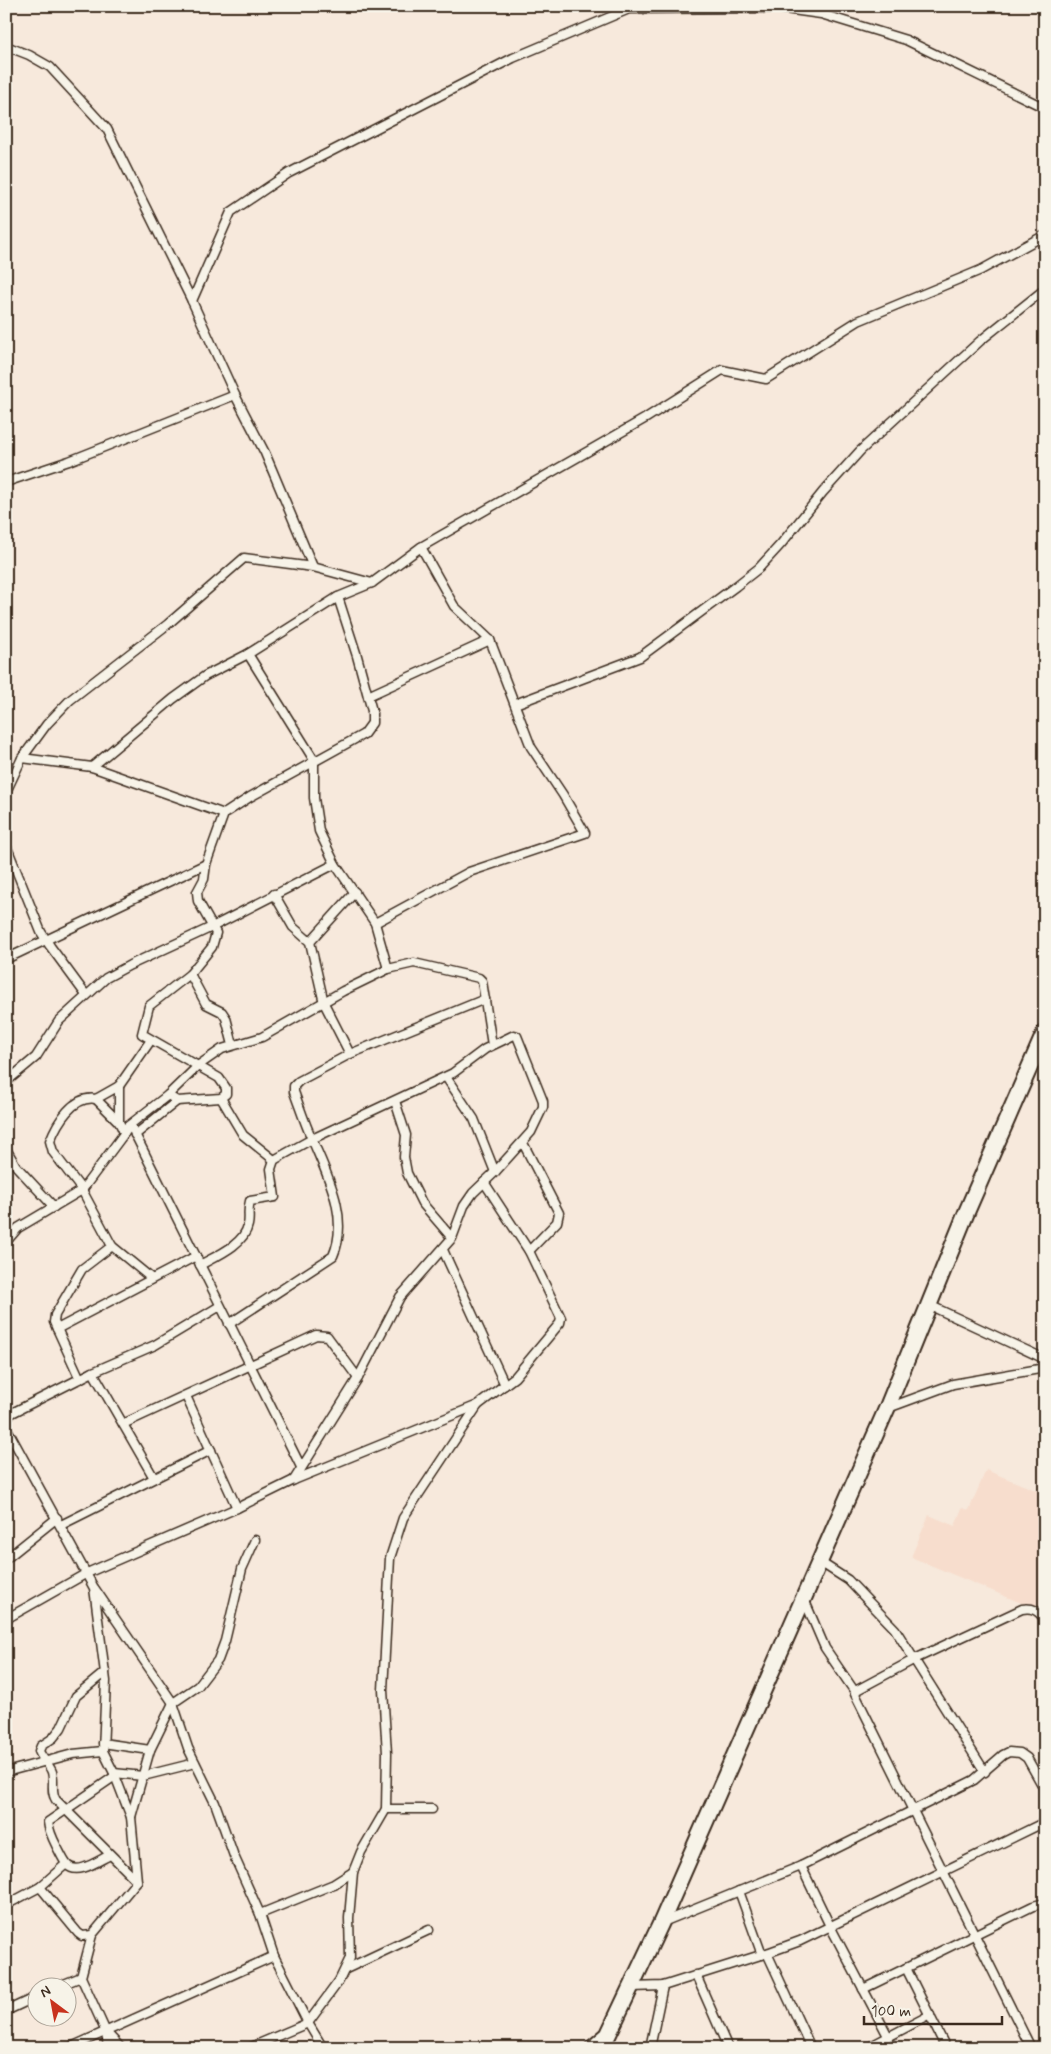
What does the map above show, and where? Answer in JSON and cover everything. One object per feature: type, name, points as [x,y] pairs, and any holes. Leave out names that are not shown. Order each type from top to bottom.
[{"type":"highway","points":[[593,2048],[607,2041],[661,1923],[887,1408],[1045,1032]]},
{"type":"street","points":[[192,301],[230,212],[289,173],[504,62],[629,9],[778,8],[821,14],[906,40],[1045,108]]},
{"type":"street","points":[[6,46],[29,54],[50,67],[107,129],[192,301],[235,395],[265,453],[313,567]]},
{"type":"street","points":[[92,767],[173,699],[205,676],[248,654],[338,597],[372,583],[421,547],[646,418],[722,370],[766,379],[858,321],[981,270],[1045,235]]},
{"type":"street","points":[[515,704],[640,657],[744,580],[759,568],[781,544],[823,492],[860,451],[980,341],[1045,290]]},
{"type":"street","points":[[6,482],[68,461],[235,395]]},
{"type":"street","points":[[375,923],[470,872],[585,833],[563,795],[531,747],[490,640],[454,606],[421,547]]},
{"type":"street","points":[[6,792],[22,758],[47,724],[70,700],[168,624],[244,558],[313,567],[372,583]]},
{"type":"street","points":[[168,1095],[177,1100],[221,1098],[226,1094],[226,1088],[219,1078],[142,1034],[149,1006],[190,974],[212,947],[216,935],[197,898],[197,892],[204,879],[206,864],[224,814],[314,760],[364,734],[372,723],[368,696],[338,597]]},
{"type":"street","points":[[368,696],[490,640]]},
{"type":"street","points":[[248,654],[314,760],[316,822],[335,864],[375,923],[388,969]]},
{"type":"street","points":[[22,758],[92,767],[122,776],[224,814]]},
{"type":"street","points":[[6,844],[46,940],[86,995]]},
{"type":"street","points":[[6,959],[206,864]]},
{"type":"street","points":[[6,1082],[36,1057],[59,1021],[106,978],[130,964],[212,927],[335,864]]},
{"type":"street","points":[[310,942],[355,892]]},
{"type":"street","points":[[274,894],[293,927],[310,942],[324,1003],[350,1054]]},
{"type":"street","points":[[123,1130],[168,1095],[199,1065],[222,1050],[262,1037],[343,991],[388,969],[414,963],[475,976],[482,981],[492,1045]]},
{"type":"street","points":[[190,974],[206,1004],[222,1012],[226,1018],[233,1045]]},
{"type":"street","points":[[229,1324],[294,1280],[324,1264],[335,1252],[340,1232],[330,1178],[312,1139],[294,1092],[294,1086],[350,1054],[485,999]]},
{"type":"street","points":[[200,1265],[237,1243],[248,1224],[247,1211],[250,1201],[275,1197],[271,1169],[274,1160],[312,1139],[446,1077],[492,1045],[514,1035],[517,1036],[542,1096],[543,1107],[531,1132],[495,1172],[472,1193],[464,1206],[452,1238],[400,1297],[358,1378],[294,1480]]},
{"type":"street","points":[[96,1100],[119,1086],[152,1040]]},
{"type":"street","points":[[446,1077],[474,1119],[495,1172]]},
{"type":"street","points":[[119,1086],[119,1122]]},
{"type":"street","points":[[123,1130],[119,1122],[96,1100],[88,1098],[83,1099],[65,1115],[55,1128],[50,1141],[53,1152],[82,1190],[112,1246],[151,1278]]},
{"type":"street","points":[[221,1098],[243,1135],[274,1160]]},
{"type":"street","points":[[135,1135],[177,1100]]},
{"type":"street","points":[[395,1101],[406,1135],[404,1156],[407,1173],[422,1203],[452,1238]]},
{"type":"street","points":[[123,1130],[131,1126]]},
{"type":"street","points":[[6,1242],[18,1228],[82,1190],[131,1126]]},
{"type":"street","points":[[131,1126],[301,1467]]},
{"type":"street","points":[[523,1143],[559,1213],[557,1222],[529,1251]]},
{"type":"street","points":[[6,1149],[16,1166],[54,1208]]},
{"type":"street","points":[[6,1619],[87,1573],[237,1508],[294,1480],[478,1405],[505,1385],[523,1368],[560,1323],[561,1318],[529,1251],[484,1182]]},
{"type":"street","points":[[80,1379],[54,1322],[55,1316],[82,1269],[112,1246]]},
{"type":"street","points":[[443,1250],[505,1385]]},
{"type":"street","points":[[57,1328],[196,1256]]},
{"type":"street","points":[[929,1305],[1045,1359]]},
{"type":"street","points":[[6,1416],[93,1372],[155,1345],[220,1306]]},
{"type":"street","points":[[123,1424],[316,1335],[323,1334],[327,1336],[358,1378]]},
{"type":"street","points":[[887,1408],[953,1384],[1045,1368]]},
{"type":"street","points":[[93,1372],[154,1478]]},
{"type":"street","points":[[186,1396],[237,1508]]},
{"type":"street","points":[[249,2048],[308,2022],[346,1969],[350,1958],[349,1924],[353,1872],[361,1852],[386,1809],[387,1753],[382,1690],[390,1558],[403,1518],[437,1464],[478,1405]]},
{"type":"street","points":[[8,1432],[59,1521],[94,1588],[173,1704],[188,1748],[215,1803],[234,1856],[260,1914],[274,1956],[323,2048]]},
{"type":"street","points":[[6,1559],[59,1521],[211,1450]]},
{"type":"street","points":[[131,1817],[150,1750],[173,1704],[198,1686],[218,1660],[225,1641],[242,1568],[255,1540]]},
{"type":"street","points":[[820,1562],[848,1580],[895,1629],[985,1772]]},
{"type":"street","points":[[94,1588],[105,1672],[103,1747],[131,1817],[137,1881],[92,1935],[81,1977],[106,2032],[108,2048]]},
{"type":"street","points":[[804,1597],[825,1648],[856,1692],[855,1696],[1031,2048]]},
{"type":"street","points":[[856,1692],[915,1659],[1022,1609],[1035,1610],[1045,1620]]},
{"type":"street","points":[[105,1672],[76,1696],[57,1733],[39,1749],[39,1754],[52,1773],[54,1796],[65,1810],[137,1881]]},
{"type":"street","points":[[6,1772],[103,1747],[150,1750]]},
{"type":"street","points":[[661,1923],[801,1866],[974,1780],[1003,1755],[1016,1752],[1028,1758],[1045,1790]]},
{"type":"street","points":[[110,1855],[78,1869],[72,1868],[66,1864],[49,1832],[48,1822],[115,1775],[143,1776],[196,1763]]},
{"type":"street","points":[[386,1809],[432,1809]]},
{"type":"street","points":[[632,1987],[663,1986],[800,1941],[1045,1822]]},
{"type":"street","points":[[6,1905],[40,1887],[66,1864]]},
{"type":"street","points":[[801,1866],[830,1926],[888,2036]]},
{"type":"street","points":[[260,1914],[334,1884],[353,1872]]},
{"type":"street","points":[[40,1887],[78,1934],[82,1936],[92,1935]]},
{"type":"street","points":[[739,1891],[765,1954],[811,2048]]},
{"type":"street","points":[[863,1989],[1033,1906],[1044,1906]]},
{"type":"street","points":[[346,1969],[430,1930]]},
{"type":"street","points":[[69,2048],[274,1956]]},
{"type":"street","points":[[906,1968],[946,2048]]},
{"type":"street","points":[[696,1975],[728,2048]]},
{"type":"street","points":[[650,2048],[663,1986]]},
{"type":"street","points":[[6,2011],[28,2001]]},
{"type":"street","points":[[867,2048],[930,2015]]},
{"type":"street","points":[[106,2032],[121,2048]]},
{"type":"street","points":[[1037,2048],[1045,2044]]},
{"type":"shaded area","points":[[986,1470],[1045,1494],[1045,1613],[911,1557],[929,1515],[955,1526],[962,1508],[969,1510]]}]
